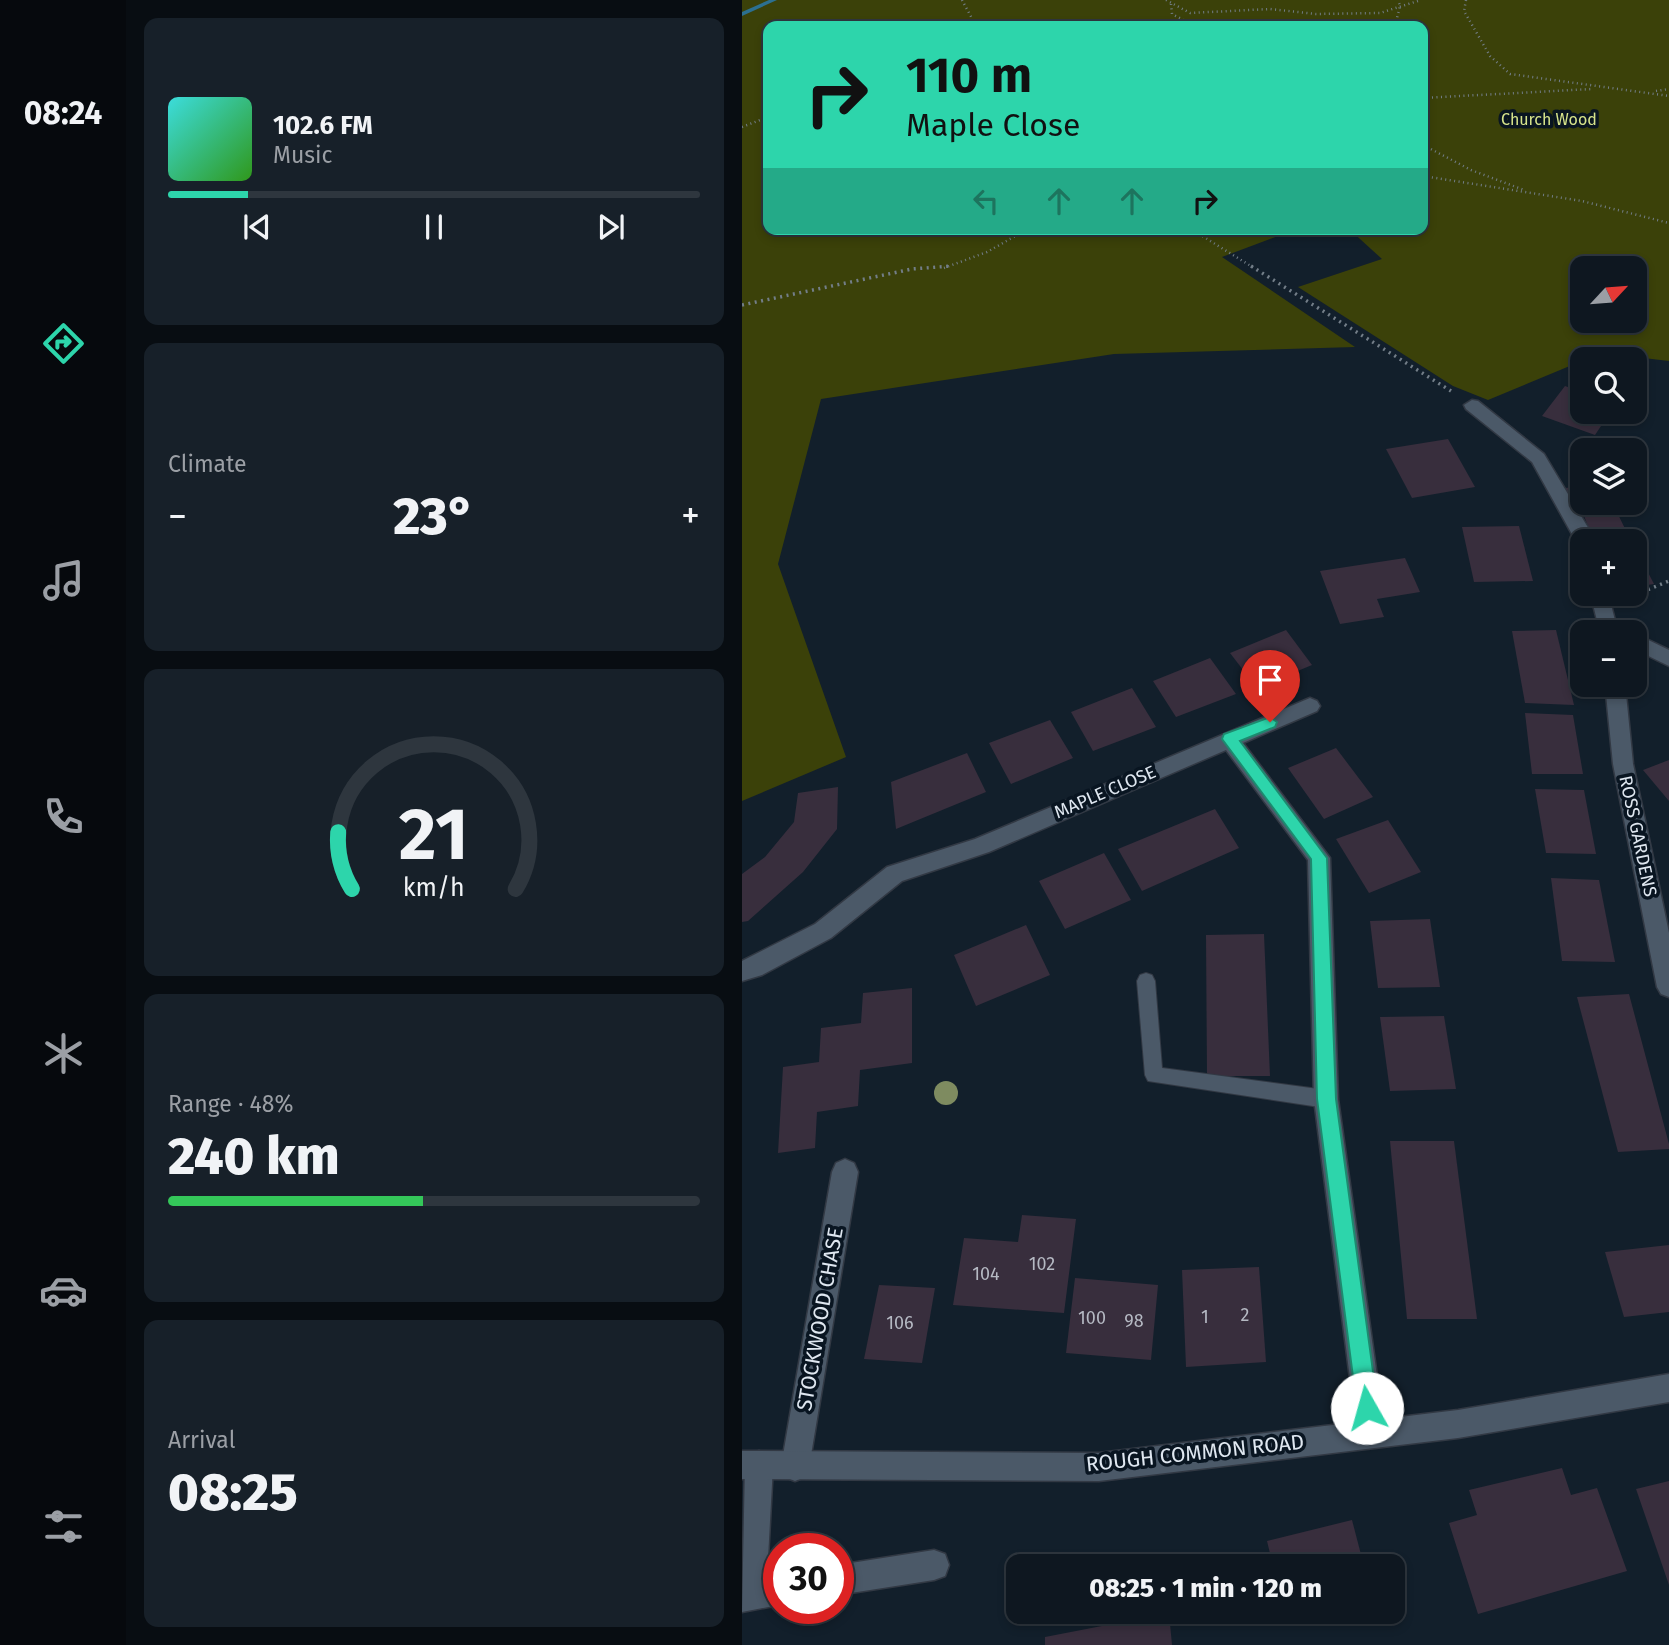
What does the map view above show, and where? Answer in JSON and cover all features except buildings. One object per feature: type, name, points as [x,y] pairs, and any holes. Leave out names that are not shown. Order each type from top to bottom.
[{"type":"street","points":[[1472,405],[1538,458],[1580,529]]},
{"type":"street","points":[[1647,647],[1669,659]]},
{"type":"street","name":"ROSS GARDENS","points":[[1616,697],[1623,764],[1669,987]]},
{"type":"street","name":"MAPLE CLOSE","points":[[742,971],[754,968],[823,931],[895,874],[981,846],[1310,706]]},
{"type":"street","points":[[1229,739],[1319,858],[1326,1099],[1371,1433]]},
{"type":"street","name":"STOCKWOOD CHASE","points":[[795,1467],[845,1172]]},
{"type":"street","name":"ROUGH COMMON ROAD","points":[[757,1594],[750,1465],[1099,1467],[1458,1424],[1669,1388]]},
{"type":"street","points":[[854,1578],[934,1565]]},
{"type":"lane","points":[[1146,981],[1154,1075],[1326,1099]]},
{"type":"path","points":[[962,0],[973,21]]},
{"type":"path","points":[[1166,0],[1190,13],[1270,9],[1316,14],[1380,13],[1420,0]]},
{"type":"path","points":[[1396,21],[1400,6],[1398,0]]},
{"type":"path","points":[[1466,0],[1464,11],[1490,56],[1510,74],[1603,89],[1669,96]]},
{"type":"path","points":[[1171,3],[1172,15],[1185,21]]},
{"type":"path","points":[[1428,98],[1603,89]]},
{"type":"path","points":[[1651,92],[1669,89]]},
{"type":"path","points":[[742,127],[763,119]]},
{"type":"path","points":[[1428,148],[1471,170],[1534,194]]},
{"type":"path","points":[[1428,177],[1582,201],[1669,223]]},
{"type":"path","points":[[742,304],[912,269],[947,268],[988,252],[1017,235]]},
{"type":"path","points":[[1201,235],[1472,405]]},
{"type":"path","points":[[1608,618],[1669,581]]},
{"type":"green space","name":"Church Wood","points":[[742,0],[1669,0],[1669,361],[1647,358],[1647,347],[1570,347],[1570,366],[1488,400],[1453,386],[1298,287],[1382,259],[1356,235],[1428,235],[1428,21],[763,21],[763,235],[1281,235],[1222,257],[1355,347],[1114,354],[821,399],[778,564],[846,757],[742,801]]},
{"type":"waterway","points":[[742,14],[774,0]]},
{"type":"route","points":[[1270,722],[1229,739],[1319,858],[1326,1099],[1367,1408]]}]
